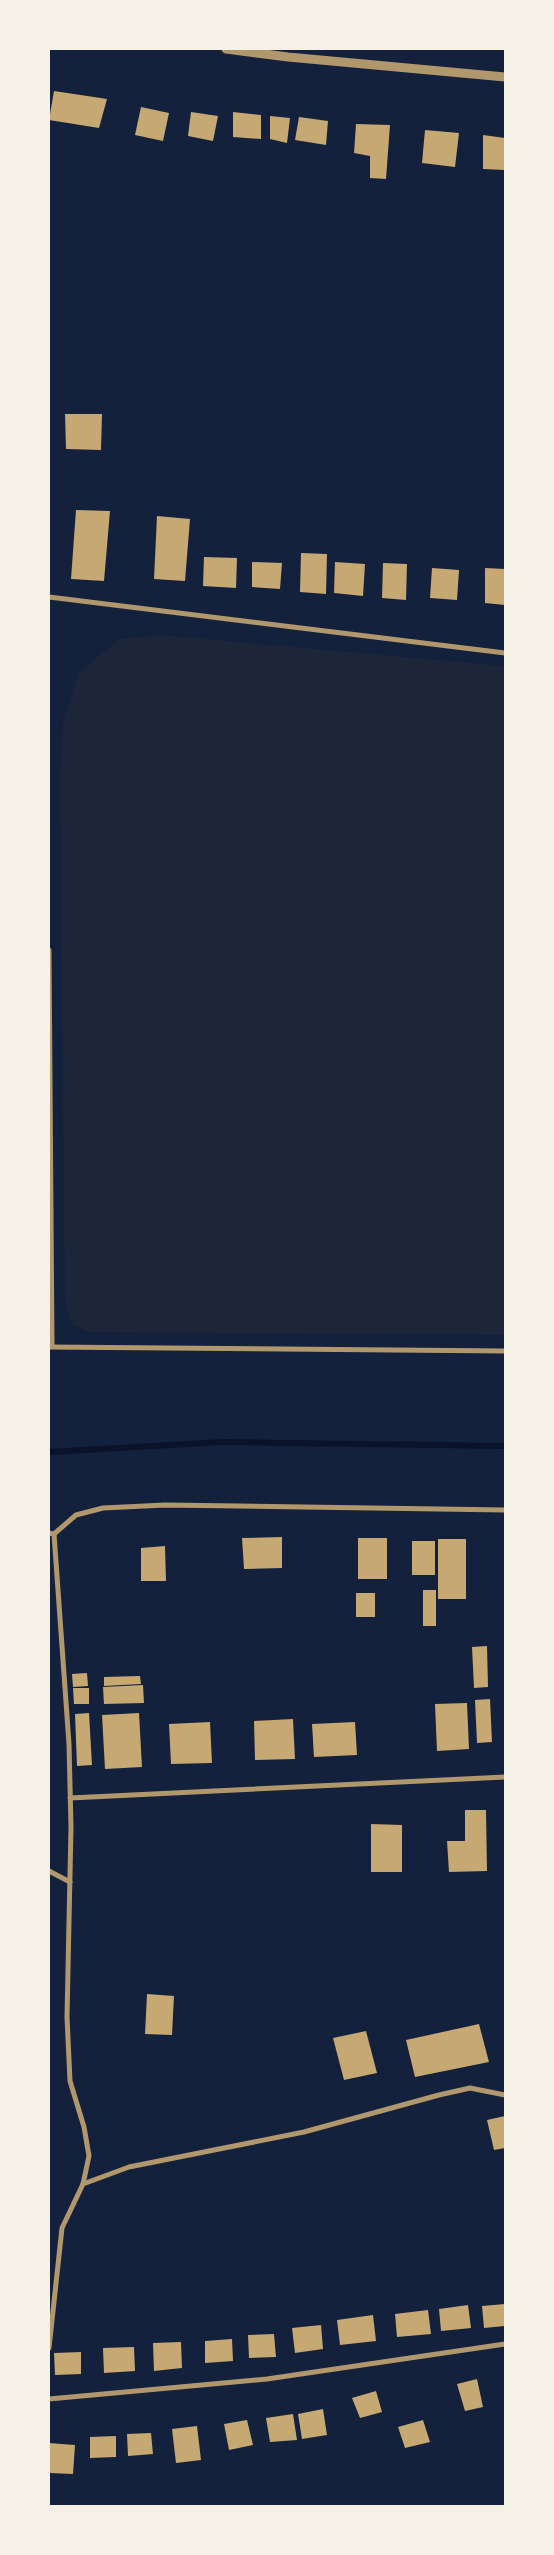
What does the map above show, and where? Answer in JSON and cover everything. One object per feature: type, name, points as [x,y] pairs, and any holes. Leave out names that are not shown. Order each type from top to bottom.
[{"type":"street","points":[[226,49],[288,57],[505,76]]},
{"type":"street","points":[[49,597],[505,653]]},
{"type":"street","points":[[49,950],[51,1347],[505,1351]]},
{"type":"street","points":[[49,2348],[62,2228],[83,2184],[89,2156],[84,2127],[70,2081],[67,2017],[70,1798],[52,1533],[76,1515],[103,1508],[165,1505],[505,1510]]},
{"type":"street","points":[[70,1798],[505,1777]]},
{"type":"street","points":[[49,1871],[70,1882]]},
{"type":"street","points":[[83,2184],[129,2167],[304,2132],[470,2088],[505,2095]]},
{"type":"street","points":[[49,2399],[267,2379],[505,2344]]},
{"type":"shaded area","points":[[161,635],[505,666],[505,1335],[90,1332],[73,1325],[65,1305],[60,779],[63,724],[79,673],[119,639]]},
{"type":"building","points":[[54,91],[107,99],[99,128],[49,120]]},
{"type":"building","points":[[141,107],[169,113],[163,141],[135,135]]},
{"type":"building","points":[[191,112],[218,116],[213,141],[188,136]]},
{"type":"building","points":[[233,112],[261,115],[261,139],[233,137]]},
{"type":"building","points":[[270,116],[290,118],[287,143],[270,139]]},
{"type":"building","points":[[299,117],[328,121],[326,145],[295,140]]},
{"type":"building","points":[[356,124],[390,125],[386,179],[370,178],[370,156],[354,153]]},
{"type":"building","points":[[425,130],[459,133],[455,167],[422,163]]},
{"type":"building","points":[[483,135],[505,138],[505,170],[483,169]]},
{"type":"building","points":[[65,414],[102,414],[101,450],[66,449]]},
{"type":"building","points":[[76,510],[110,511],[104,581],[71,579]]},
{"type":"building","points":[[157,516],[190,519],[185,581],[154,579]]},
{"type":"building","points":[[301,553],[327,554],[326,594],[300,592]]},
{"type":"building","points":[[204,557],[237,558],[236,588],[203,586]]},
{"type":"building","points":[[252,562],[282,563],[280,589],[252,587]]},
{"type":"building","points":[[335,562],[365,564],[363,596],[334,593]]},
{"type":"building","points":[[383,563],[407,564],[406,600],[382,598]]},
{"type":"building","points":[[432,568],[459,570],[457,600],[430,598]]},
{"type":"building","points":[[485,568],[505,569],[505,605],[485,603]]},
{"type":"building","points":[[282,1537],[282,1568],[244,1569],[242,1538]]},
{"type":"building","points":[[358,1538],[387,1538],[387,1579],[358,1579]]},
{"type":"building","points":[[438,1539],[466,1539],[466,1599],[438,1599]]},
{"type":"building","points":[[412,1541],[435,1541],[435,1575],[412,1575]]},
{"type":"building","points":[[165,1546],[166,1581],[141,1581],[141,1548]]},
{"type":"building","points":[[423,1590],[436,1590],[436,1626],[423,1626]]},
{"type":"building","points":[[356,1593],[375,1593],[375,1617],[356,1617]]},
{"type":"building","points":[[487,1646],[488,1687],[474,1688],[472,1647]]},
{"type":"building","points":[[87,1673],[88,1686],[73,1687],[72,1674]]},
{"type":"building","points":[[140,1676],[141,1684],[104,1686],[104,1677]]},
{"type":"building","points":[[143,1685],[144,1703],[104,1704],[103,1687]]},
{"type":"building","points":[[73,1688],[89,1688],[89,1704],[74,1704]]},
{"type":"building","points":[[490,1699],[492,1742],[477,1743],[475,1700]]},
{"type":"building","points":[[467,1703],[469,1749],[437,1751],[435,1704]]},
{"type":"building","points":[[89,1713],[92,1765],[77,1766],[75,1714]]},
{"type":"building","points":[[139,1713],[142,1767],[105,1769],[102,1715]]},
{"type":"building","points":[[293,1719],[295,1759],[255,1760],[254,1721]]},
{"type":"building","points":[[210,1722],[212,1763],[171,1764],[169,1724]]},
{"type":"building","points":[[355,1722],[357,1755],[314,1757],[312,1724]]},
{"type":"building","points":[[465,1810],[486,1810],[487,1871],[449,1872],[447,1841],[465,1841]]},
{"type":"building","points":[[371,1824],[402,1825],[402,1872],[371,1872]]},
{"type":"building","points":[[147,1994],[174,1996],[172,2035],[145,2034]]},
{"type":"building","points":[[479,2024],[489,2062],[415,2077],[406,2040]]},
{"type":"building","points":[[366,2031],[377,2073],[344,2080],[333,2038]]},
{"type":"building","points":[[505,2116],[505,2148],[494,2150],[487,2120]]},
{"type":"building","points":[[505,2304],[505,2326],[484,2328],[482,2306]]},
{"type":"building","points":[[468,2305],[471,2328],[441,2331],[439,2309]]},
{"type":"building","points":[[428,2310],[431,2334],[397,2337],[395,2314]]},
{"type":"building","points":[[373,2315],[376,2341],[340,2345],[337,2320]]},
{"type":"building","points":[[321,2325],[323,2349],[295,2353],[292,2328]]},
{"type":"building","points":[[274,2334],[276,2357],[249,2358],[248,2335]]},
{"type":"building","points":[[232,2339],[233,2361],[205,2363],[205,2341]]},
{"type":"building","points":[[181,2342],[182,2368],[154,2371],[153,2343]]},
{"type":"building","points":[[134,2347],[135,2371],[104,2373],[103,2348]]},
{"type":"building","points":[[81,2352],[81,2374],[55,2375],[54,2353]]},
{"type":"building","points":[[477,2379],[483,2407],[465,2411],[457,2384]]},
{"type":"building","points":[[376,2391],[382,2412],[360,2418],[352,2398]]},
{"type":"building","points":[[323,2409],[327,2435],[302,2439],[298,2414]]},
{"type":"building","points":[[293,2414],[297,2440],[270,2442],[266,2418]]},
{"type":"building","points":[[247,2420],[253,2445],[229,2450],[224,2424]]},
{"type":"building","points":[[423,2420],[430,2442],[405,2448],[398,2427]]},
{"type":"building","points":[[197,2426],[201,2460],[176,2463],[172,2429]]},
{"type":"building","points":[[151,2433],[153,2454],[128,2456],[127,2434]]},
{"type":"building","points":[[116,2436],[116,2457],[90,2458],[90,2437]]},
{"type":"building","points":[[49,2443],[75,2445],[73,2474],[49,2473]]},
{"type":"waterway","points":[[49,1452],[222,1442],[505,1446]]}]
